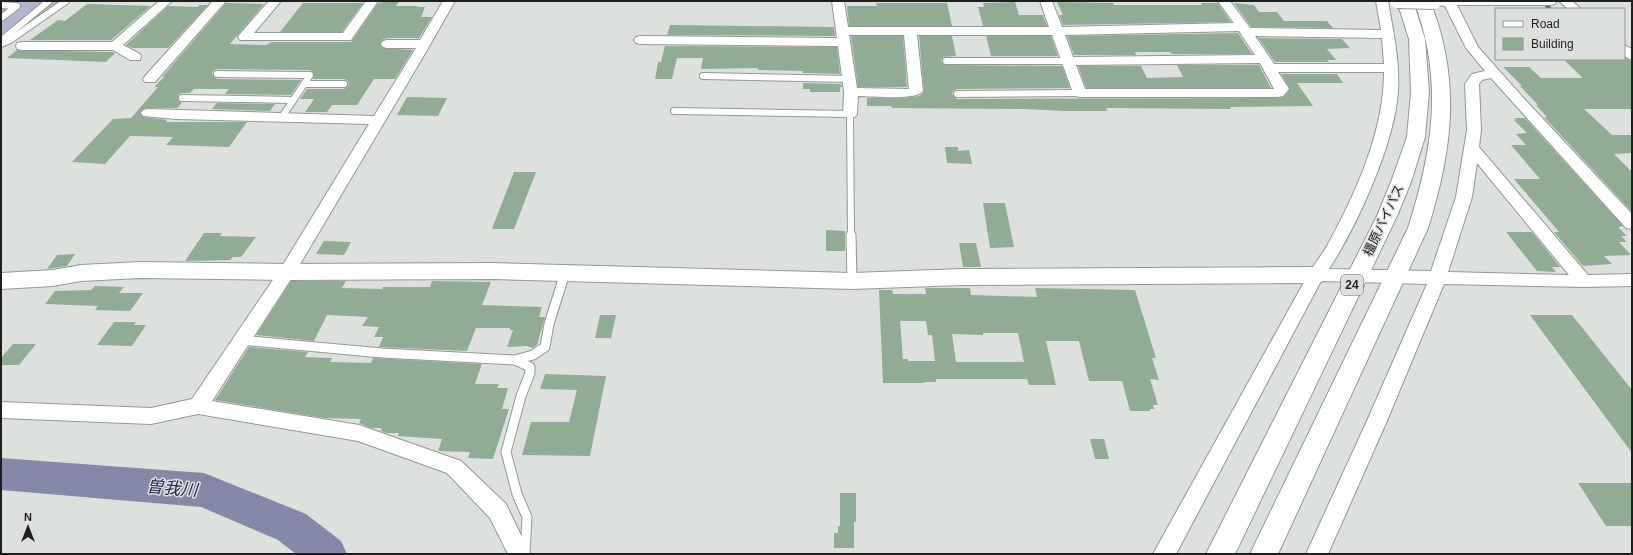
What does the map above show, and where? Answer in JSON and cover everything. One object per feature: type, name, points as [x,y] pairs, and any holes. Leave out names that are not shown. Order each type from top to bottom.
[{"type":"main road","name":"橿原バイパス","points":[[1220,554],[1387,216],[1401,182],[1416,137],[1420,92],[1417,39],[1405,1]]},
{"type":"main road","points":[[1264,554],[1418,228],[1430,191],[1439,143],[1442,97],[1441,68],[1428,1]]},
{"type":"main road","points":[[1,282],[53,278],[81,273],[140,270],[287,272],[492,271],[852,281],[962,277],[1316,275]]},
{"type":"street","points":[[115,46],[166,1]]},
{"type":"street","points":[[150,79],[220,1]]},
{"type":"street","points":[[275,1],[244,37],[347,37],[372,1]]},
{"type":"street","points":[[198,406],[287,272],[449,1]]},
{"type":"street","points":[[838,1],[851,92],[850,114]]},
{"type":"street","points":[[1046,1],[1080,93],[1278,93],[1282,89],[1267,64],[1224,1]]},
{"type":"street","points":[[1164,554],[1316,275],[1334,248],[1352,212],[1374,158],[1386,121],[1391,92],[1391,56],[1382,1]]},
{"type":"street","points":[[1393,1],[1551,1]]},
{"type":"street","points":[[1565,1],[1574,8]]},
{"type":"street","points":[[1449,2],[1472,48],[1632,224]]},
{"type":"street","points":[[640,40],[842,37],[910,31],[1244,30],[1388,34]]},
{"type":"street","points":[[851,92],[910,93],[916,91],[910,31]]},
{"type":"street","points":[[386,44],[424,44]]},
{"type":"street","points":[[22,46],[115,46],[134,57]]},
{"type":"street","points":[[1069,61],[1267,64],[1391,68]]},
{"type":"street","points":[[1317,554],[1376,423],[1438,277],[1464,197],[1472,148],[1474,105],[1472,84],[1476,77],[1494,73]]},
{"type":"street","points":[[148,113],[379,120]]},
{"type":"street","points":[[1472,148],[1584,281]]},
{"type":"street","points":[[1316,275],[1584,281],[1632,280]]},
{"type":"street","points":[[1,410],[52,410],[151,416],[198,406],[359,433],[454,467],[498,511],[519,554]]},
{"type":"lane","points":[[1,42],[49,1]]},
{"type":"lane","points":[[1,42],[10,40],[66,1]]},
{"type":"lane","points":[[1,5],[16,6],[1,18]]},
{"type":"lane","points":[[946,61],[1069,61]]},
{"type":"lane","points":[[217,74],[310,75],[282,117]]},
{"type":"lane","points":[[703,76],[848,79]]},
{"type":"lane","points":[[304,84],[344,84]]},
{"type":"lane","points":[[957,94],[1080,93]]},
{"type":"lane","points":[[182,98],[293,100]]},
{"type":"lane","points":[[674,111],[850,114],[852,281]]},
{"type":"lane","points":[[241,340],[382,352],[515,360],[533,355],[545,347],[548,324],[565,273]]},
{"type":"lane","points":[[515,360],[530,367],[530,373],[521,396],[506,452],[517,494],[527,517],[525,554]]},
{"type":"shaded area","points":[[1,1],[62,1],[30,23],[1,47]]},
{"type":"building","points":[[399,2],[396,6],[425,7],[421,17],[432,17],[419,38],[387,38],[382,40],[380,45],[383,48],[413,50],[395,79],[374,79],[357,105],[332,105],[327,112],[305,112],[314,99],[300,99],[307,89],[344,89],[349,84],[348,81],[344,79],[313,79],[314,73],[310,70],[217,69],[213,71],[212,74],[217,79],[301,80],[291,95],[225,94],[229,89],[194,89],[190,93],[182,93],[178,95],[178,100],[182,103],[177,108],[148,108],[143,109],[140,112],[143,117],[167,120],[166,122],[247,122],[229,147],[166,145],[173,137],[130,136],[105,164],[72,162],[113,119],[131,118],[158,87],[154,87],[164,77],[162,77],[226,3],[264,4],[230,44],[266,45],[272,42],[351,42],[378,3]]},
{"type":"building","points":[[1015,2],[1019,15],[1043,15],[1047,26],[983,26],[978,7],[984,7],[983,3]]},
{"type":"building","points":[[1057,2],[1113,3],[1114,5],[1202,5],[1201,3],[1218,3],[1231,22],[1063,25],[1059,15],[1063,15]]},
{"type":"building","points":[[303,3],[363,3],[342,32],[280,32]]},
{"type":"building","points":[[876,3],[947,3],[952,26],[849,26],[847,6],[877,6]]},
{"type":"building","points":[[1234,3],[1254,5],[1259,12],[1277,12],[1284,21],[1327,21],[1333,28],[1251,27]]},
{"type":"building","points":[[87,4],[151,6],[111,40],[30,40],[58,20],[65,21]]},
{"type":"building","points":[[199,5],[208,5],[168,48],[132,48],[126,45],[168,6],[198,7]]},
{"type":"building","points":[[670,25],[834,27],[835,36],[667,35]]},
{"type":"building","points":[[1238,33],[1252,54],[1172,54],[1170,52],[1135,52],[1136,55],[1074,55],[1067,36]]},
{"type":"building","points":[[851,36],[903,36],[907,87],[858,87]]},
{"type":"building","points":[[919,36],[952,36],[956,56],[943,57],[941,61],[944,65],[1062,66],[1070,88],[957,89],[953,91],[952,94],[957,99],[1278,98],[1284,97],[1290,89],[1281,74],[1337,74],[1343,83],[1297,83],[1313,106],[1230,107],[1231,109],[1106,108],[1107,111],[1064,111],[1024,109],[892,108],[891,106],[867,106],[867,98],[903,98],[919,96],[924,92]]},
{"type":"building","points":[[986,36],[1051,36],[1058,56],[991,56]]},
{"type":"building","points":[[1258,38],[1342,39],[1350,48],[1327,49],[1336,60],[1327,60],[1329,62],[1275,62]]},
{"type":"building","points":[[665,46],[837,47],[840,74],[758,70],[758,68],[701,69],[703,58],[677,58],[672,79],[655,79],[658,62],[661,62]]},
{"type":"building","points":[[17,50],[115,53],[106,62],[7,58]]},
{"type":"building","points":[[1627,59],[1632,61],[1632,109],[1584,109],[1612,135],[1632,135],[1632,153],[1614,154],[1632,172],[1632,212],[1544,117],[1547,117],[1520,86],[1522,86],[1503,67],[1529,67],[1541,78],[1583,78],[1564,60]]},
{"type":"building","points":[[1177,65],[1259,65],[1271,88],[1086,88],[1078,66],[1141,66],[1147,78],[1183,77]]},
{"type":"building","points":[[803,83],[841,84],[842,87],[840,87],[840,92],[810,92],[810,89],[803,89]]},
{"type":"building","points":[[407,97],[447,98],[438,116],[397,115]]},
{"type":"building","points":[[217,103],[275,104],[270,111],[212,109]]},
{"type":"building","points":[[1514,118],[1525,118],[1623,226],[1618,227],[1627,236],[1621,236],[1627,242],[1619,242],[1631,255],[1604,256],[1612,264],[1583,266],[1554,232],[1559,232],[1514,179],[1540,179],[1511,145],[1526,145],[1516,134],[1527,133],[1514,120],[1516,120]]},
{"type":"building","points":[[945,147],[958,147],[958,151],[969,150],[972,164],[947,163]]},
{"type":"building","points":[[514,172],[536,172],[514,229],[492,229]]},
{"type":"building","points":[[983,203],[1005,203],[1014,247],[990,248]]},
{"type":"building","points":[[826,230],[845,231],[845,251],[826,251]]},
{"type":"building","points":[[1506,232],[1532,232],[1560,267],[1552,267],[1556,272],[1537,271]]},
{"type":"building","points":[[204,233],[222,233],[220,236],[256,237],[241,257],[233,257],[230,260],[185,261]]},
{"type":"building","points":[[324,241],[351,242],[344,255],[316,254]]},
{"type":"building","points":[[959,243],[976,243],[981,267],[963,267]]},
{"type":"building","points":[[75,254],[67,266],[47,269],[57,255]]},
{"type":"building","points":[[291,281],[346,281],[342,288],[382,289],[383,287],[430,287],[432,281],[491,282],[482,305],[542,307],[539,317],[545,317],[537,345],[533,348],[527,346],[507,347],[513,330],[510,330],[510,328],[476,328],[467,351],[379,347],[383,337],[374,337],[379,327],[362,326],[368,317],[327,315],[314,341],[256,335]]},
{"type":"building","points":[[95,286],[124,287],[119,293],[143,293],[130,311],[95,310],[98,306],[45,304],[55,291],[91,290]]},
{"type":"building","points":[[925,288],[970,288],[971,295],[1037,297],[1035,288],[1135,290],[1156,358],[1152,358],[1159,380],[1150,379],[1158,405],[1153,405],[1154,409],[1150,409],[1150,411],[1130,411],[1122,381],[1089,381],[1079,341],[1046,341],[1056,385],[1029,385],[1027,379],[936,379],[936,382],[924,382],[925,383],[883,383],[879,290],[892,290],[893,294],[926,294]],"holes":[[[900,321],[926,321],[928,335],[932,335],[935,361],[908,361],[908,359],[903,359]],[[983,333],[1018,333],[1024,362],[956,362],[952,334],[983,335]]]},
{"type":"building","points":[[600,315],[616,315],[611,338],[595,338]]},
{"type":"building","points":[[1530,315],[1572,315],[1632,390],[1632,453]]},
{"type":"building","points":[[114,322],[136,322],[134,325],[146,325],[132,346],[97,345]]},
{"type":"building","points":[[13,344],[36,344],[19,365],[1,365],[1,358]]},
{"type":"building","points":[[249,347],[308,352],[305,357],[332,358],[330,362],[371,363],[373,358],[482,364],[475,384],[499,384],[497,388],[508,388],[502,409],[509,409],[493,459],[468,458],[470,452],[438,451],[442,439],[398,436],[399,433],[386,433],[381,431],[382,428],[371,428],[359,423],[361,419],[324,418],[215,400]]},
{"type":"building","points":[[545,374],[606,376],[590,456],[522,455],[531,422],[569,422],[577,390],[540,389]]},
{"type":"building","points":[[1090,439],[1104,439],[1109,459],[1095,459]]},
{"type":"building","points":[[1578,483],[1632,483],[1632,526],[1606,526]]},
{"type":"building","points":[[840,493],[856,493],[854,548],[834,548],[834,533],[838,533],[838,526],[840,526]]},
{"type":"waterway","name":"曽我川","points":[[1,474],[204,490],[292,527],[327,554]]}]
